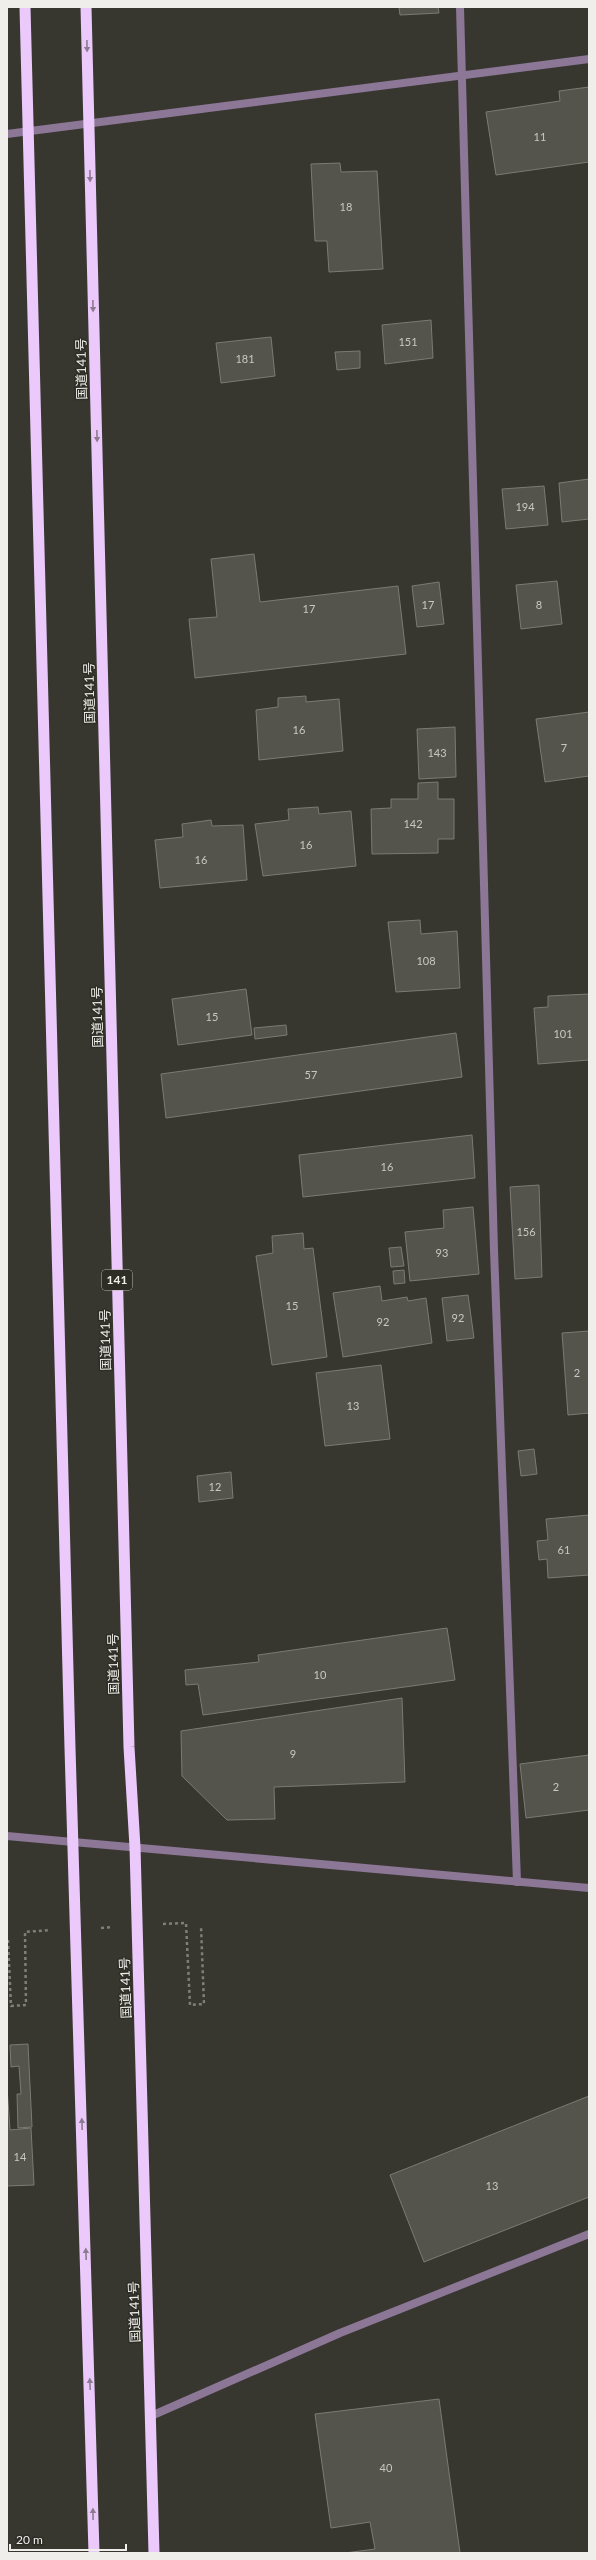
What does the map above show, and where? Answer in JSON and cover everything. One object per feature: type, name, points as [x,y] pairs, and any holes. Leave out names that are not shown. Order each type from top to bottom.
[{"type":"highway","points":[[25,7],[73,1842],[94,2553]]},
{"type":"highway","name":"国道141号","points":[[86,7],[129,1748],[135,1847],[154,2553]]},
{"type":"street","points":[[460,7],[460,76],[494,1250],[517,1882]]},
{"type":"street","points":[[7,134],[589,59]]},
{"type":"street","points":[[7,1836],[589,1888]]},
{"type":"street","points":[[151,2416],[340,2333],[589,2234]]},
{"type":"path","points":[[155,1925],[186,1923],[190,2005],[204,2004],[201,1926]]},
{"type":"path","points":[[94,1928],[117,1927]]},
{"type":"path","points":[[8,1940],[11,2006],[26,2005],[25,1932],[56,1930]]},
{"type":"building","points":[[399,7],[438,7],[439,13],[400,15]]},
{"type":"building","points":[[589,87],[589,162],[496,175],[486,112],[560,101],[559,91]]},
{"type":"building","points":[[340,163],[341,172],[377,171],[383,269],[329,272],[327,241],[315,241],[311,164]]},
{"type":"building","points":[[431,320],[433,358],[385,364],[382,325]]},
{"type":"building","points":[[271,337],[275,376],[221,383],[216,343]]},
{"type":"building","points":[[360,351],[360,368],[337,370],[335,352]]},
{"type":"building","points":[[589,479],[589,519],[562,522],[559,483]]},
{"type":"building","points":[[544,486],[548,525],[506,529],[502,489]]},
{"type":"building","points":[[254,554],[260,602],[398,586],[406,654],[195,678],[189,619],[217,617],[211,559]]},
{"type":"building","points":[[557,581],[562,624],[521,629],[516,585]]},
{"type":"building","points":[[439,582],[444,624],[417,627],[412,586]]},
{"type":"building","points":[[306,696],[306,702],[339,699],[343,751],[259,760],[256,710],[278,707],[278,698]]},
{"type":"building","points":[[589,712],[589,776],[545,782],[536,719]]},
{"type":"building","points":[[455,727],[456,777],[419,779],[417,729]]},
{"type":"building","points":[[438,782],[438,799],[454,799],[454,839],[438,839],[438,853],[372,854],[371,809],[391,808],[391,799],[418,799],[418,783]]},
{"type":"building","points":[[318,807],[319,814],[351,811],[356,866],[263,876],[255,824],[289,820],[288,809]]},
{"type":"building","points":[[211,820],[212,826],[243,825],[247,880],[160,888],[155,840],[183,837],[182,824]]},
{"type":"building","points":[[420,920],[421,934],[457,931],[460,988],[396,992],[388,922]]},
{"type":"building","points":[[246,989],[252,1035],[178,1045],[172,999]]},
{"type":"building","points":[[589,994],[589,1060],[538,1064],[534,1008],[548,1007],[548,996]]},
{"type":"building","points":[[286,1025],[287,1035],[255,1039],[254,1028]]},
{"type":"building","points":[[456,1033],[462,1077],[166,1118],[161,1074]]},
{"type":"building","points":[[472,1135],[475,1178],[303,1197],[299,1155]]},
{"type":"building","points":[[539,1185],[542,1277],[515,1279],[510,1187]]},
{"type":"building","points":[[473,1207],[479,1274],[410,1281],[405,1232],[444,1228],[443,1210]]},
{"type":"building","points":[[303,1233],[304,1249],[313,1248],[327,1357],[272,1365],[256,1256],[273,1253],[272,1236]]},
{"type":"building","points":[[401,1247],[404,1266],[391,1267],[389,1248]]},
{"type":"building","points":[[404,1270],[405,1283],[394,1284],[393,1271]]},
{"type":"building","points":[[380,1286],[382,1301],[407,1297],[408,1301],[426,1298],[432,1343],[343,1357],[333,1293]]},
{"type":"building","points":[[468,1295],[474,1338],[447,1341],[442,1298]]},
{"type":"building","points":[[589,1331],[589,1413],[568,1415],[562,1333]]},
{"type":"building","points":[[381,1365],[390,1439],[325,1446],[316,1373]]},
{"type":"building","points":[[534,1449],[537,1474],[521,1476],[518,1451]]},
{"type":"building","points":[[231,1472],[233,1498],[199,1502],[197,1476]]},
{"type":"building","points":[[589,1515],[589,1575],[548,1578],[547,1559],[539,1560],[537,1541],[548,1540],[546,1519]]},
{"type":"building","points":[[447,1628],[455,1680],[203,1715],[198,1684],[186,1685],[185,1670],[259,1662],[258,1655]]},
{"type":"building","points":[[402,1698],[405,1782],[274,1787],[275,1819],[227,1820],[182,1776],[181,1731]]},
{"type":"building","points":[[589,1755],[589,1810],[526,1818],[520,1764]]},
{"type":"building","points":[[28,2044],[32,2127],[18,2128],[17,2094],[21,2094],[19,2066],[11,2067],[10,2045]]},
{"type":"building","points":[[7,2087],[10,2130],[31,2128],[34,2185],[7,2186]]},
{"type":"building","points":[[589,2096],[589,2197],[424,2262],[390,2175]]},
{"type":"building","points":[[439,2399],[460,2553],[345,2553],[375,2549],[370,2522],[331,2528],[315,2414]]}]
